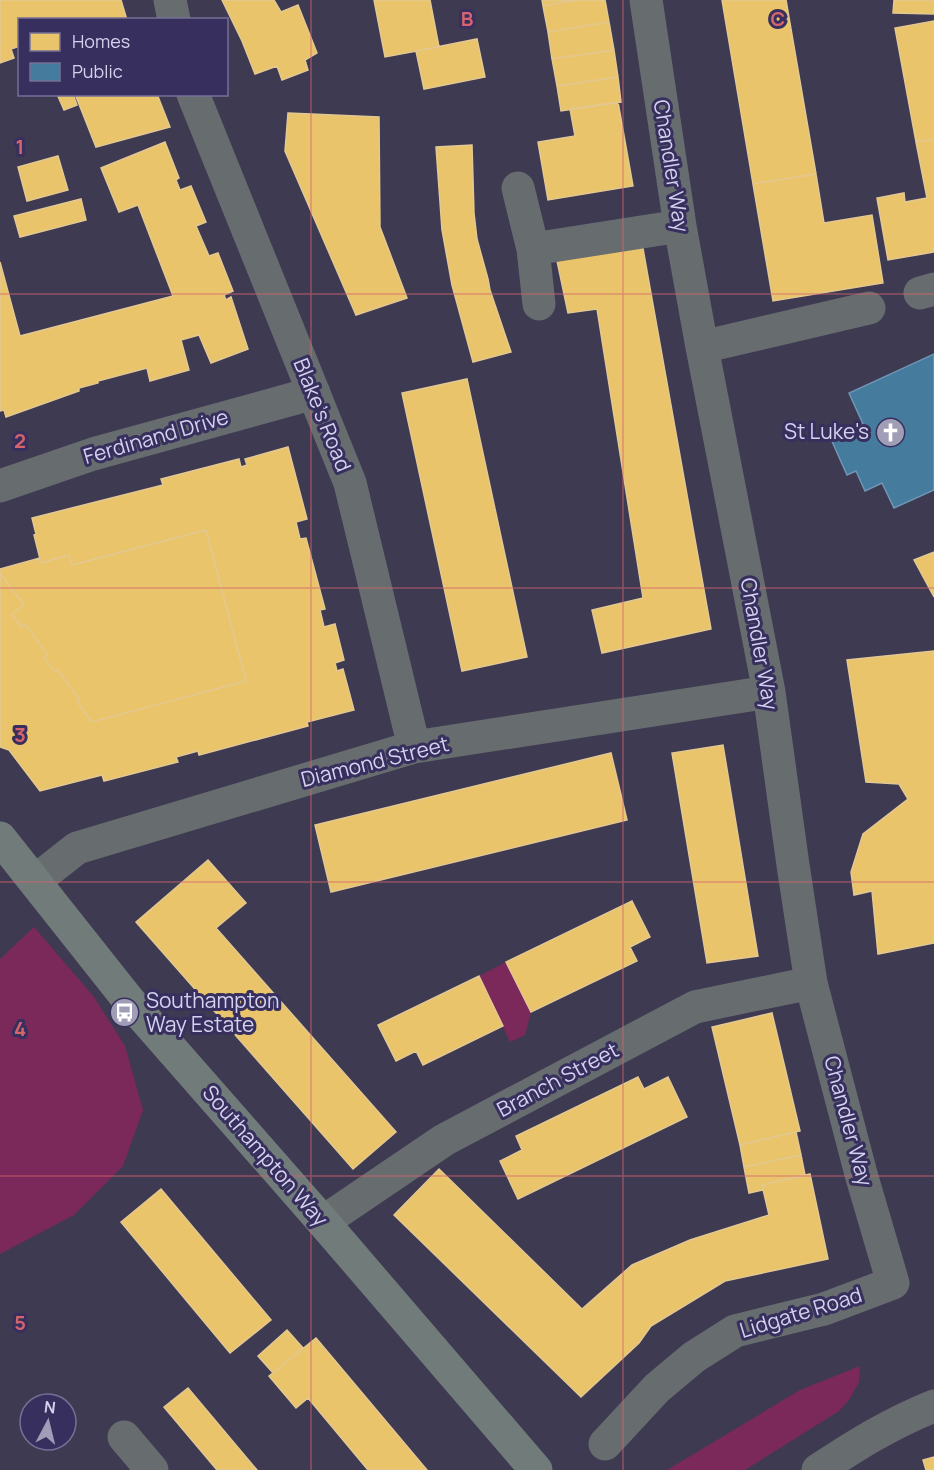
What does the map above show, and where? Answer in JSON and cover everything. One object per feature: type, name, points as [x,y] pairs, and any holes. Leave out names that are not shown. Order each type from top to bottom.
[{"type":"main road","name":"Southampton Way","points":[[0,838],[130,1002],[536,1470]]},
{"type":"street","points":[[170,0],[174,18]]},
{"type":"street","name":"Chandler Way","points":[[646,0],[680,226],[769,692],[812,983],[861,1174],[893,1283]]},
{"type":"street","name":"Blake's Road","points":[[193,96],[350,483],[414,747]]},
{"type":"street","points":[[518,188],[533,249],[539,304]]},
{"type":"street","points":[[533,249],[680,226]]},
{"type":"street","points":[[702,347],[869,308]]},
{"type":"street","name":"Ferdinand Drive","points":[[0,486],[93,454],[314,393]]},
{"type":"street","name":"Diamond Street","points":[[35,881],[77,848],[414,747],[769,692]]},
{"type":"street","name":"Branch Street","points":[[323,1222],[444,1140],[695,1007],[812,983]]},
{"type":"street","name":"Lidgate Road","points":[[605,1444],[657,1388],[694,1357],[735,1331],[824,1309],[893,1283]]},
{"type":"street","points":[[818,1470],[904,1418],[934,1406]]},
{"type":"street","points":[[124,1437],[152,1470]]},
{"type":"shaded area","points":[[34,927],[94,997],[125,1046],[143,1110],[123,1166],[74,1215],[0,1254],[0,959]]},
{"type":"shaded area","points":[[506,962],[531,1012],[525,1035],[510,1042],[479,976]]},
{"type":"shaded area","points":[[860,1366],[859,1382],[849,1400],[839,1411],[745,1470],[667,1470],[800,1390]]},
{"type":"building: Homes","points":[[0,0],[121,0],[126,18],[18,18],[18,47],[11,49],[14,58],[0,63]]},
{"type":"building: Homes","points":[[222,0],[274,0],[281,12],[298,5],[317,53],[305,60],[308,70],[282,80],[277,66],[255,74]]},
{"type":"building: Homes","points":[[374,0],[430,0],[439,47],[385,57]]},
{"type":"building: Homes","points":[[542,0],[576,0],[543,6]]},
{"type":"building: Homes","points":[[576,0],[605,0],[609,22],[548,32],[543,6]]},
{"type":"building: Homes","points":[[722,0],[786,0],[816,174],[753,184]]},
{"type":"building: Homes","points":[[894,0],[934,0],[934,14],[893,13]]},
{"type":"building: Homes","points":[[934,21],[934,139],[916,142],[895,28]]},
{"type":"building: Homes","points":[[609,22],[614,50],[552,59],[548,32]]},
{"type":"building: Homes","points":[[477,39],[485,77],[424,89],[416,51]]},
{"type":"building: Homes","points":[[614,50],[618,77],[557,86],[552,59]]},
{"type":"building: Homes","points":[[618,77],[621,102],[561,111],[557,86]]},
{"type":"building: Homes","points":[[58,96],[74,96],[77,105],[64,110]]},
{"type":"building: Homes","points":[[76,96],[158,96],[170,127],[96,147]]},
{"type":"building: Homes","points":[[618,102],[633,186],[548,200],[538,142],[575,136],[570,109]]},
{"type":"building: Homes","points":[[288,113],[379,117],[380,227],[407,298],[356,315],[285,151]]},
{"type":"building: Homes","points":[[934,139],[934,252],[888,260],[877,198],[904,193],[905,202],[927,198],[916,142]]},
{"type":"building: Homes","points":[[165,142],[179,178],[176,180],[180,190],[191,186],[206,222],[196,226],[209,256],[218,253],[233,291],[224,295],[226,300],[231,297],[248,349],[211,363],[199,335],[181,340],[189,370],[150,381],[147,368],[98,381],[98,383],[79,388],[79,391],[6,417],[4,410],[0,411],[0,262],[20,336],[173,296],[138,205],[119,212],[101,168]]},
{"type":"building: Homes","points":[[472,145],[477,239],[490,290],[511,352],[473,362],[452,285],[442,230],[436,147]]},
{"type":"building: Homes","points":[[58,156],[68,190],[27,201],[18,167]]},
{"type":"building: Homes","points":[[816,174],[824,223],[872,215],[883,283],[773,301],[753,184]]},
{"type":"building: Homes","points":[[81,199],[86,220],[20,237],[14,216]]},
{"type":"building: Homes","points":[[642,243],[711,629],[602,653],[592,610],[643,598],[597,309],[568,313],[556,256]]},
{"type":"building: Homes","points":[[467,379],[527,657],[462,671],[402,393]]},
{"type":"building: Homes","points":[[288,447],[307,519],[296,522],[300,539],[306,538],[325,609],[320,610],[324,627],[335,624],[344,660],[335,663],[337,671],[343,669],[354,710],[307,722],[308,726],[199,755],[198,751],[176,757],[178,762],[104,781],[102,775],[40,791],[9,750],[0,747],[0,573],[24,605],[12,614],[21,627],[25,624],[48,655],[44,658],[54,671],[57,669],[80,700],[77,702],[92,722],[246,681],[206,530],[72,565],[69,555],[41,563],[32,518],[163,485],[161,479],[239,459],[241,467],[247,465],[245,459]]},
{"type":"building: Homes","points":[[206,530],[246,681],[92,722],[77,702],[80,700],[57,669],[54,671],[44,658],[48,655],[25,624],[21,627],[12,614],[24,605],[0,573],[0,569],[40,558],[41,563],[69,555],[72,565]]},
{"type":"building: Homes","points":[[934,552],[934,597],[914,560]]},
{"type":"building: Homes","points":[[934,651],[934,943],[878,954],[872,891],[854,895],[851,872],[863,834],[908,799],[899,784],[866,782],[847,660]]},
{"type":"building: Homes","points":[[723,745],[758,956],[707,963],[672,753]]},
{"type":"building: Homes","points":[[611,753],[627,820],[331,892],[315,825]]},
{"type":"building: Homes","points":[[208,860],[246,903],[216,928],[396,1132],[353,1169],[136,922]]},
{"type":"building: Homes","points":[[632,901],[650,937],[630,947],[637,961],[531,1012],[506,962]]},
{"type":"building: Homes","points":[[479,976],[503,1026],[423,1065],[416,1051],[396,1061],[378,1025]]},
{"type":"building: Homes","points":[[772,1013],[800,1131],[740,1145],[712,1027]]},
{"type":"building: Homes","points":[[638,1077],[644,1089],[668,1077],[687,1117],[518,1199],[500,1161],[522,1150],[516,1136]]},
{"type":"building: Homes","points":[[796,1132],[801,1155],[744,1167],[740,1145]]},
{"type":"building: Homes","points":[[801,1155],[805,1175],[762,1185],[763,1190],[749,1193],[744,1167]]},
{"type":"building: Homes","points":[[439,1169],[582,1309],[632,1265],[690,1240],[769,1215],[762,1185],[810,1174],[828,1259],[725,1281],[651,1326],[639,1343],[581,1397],[394,1215]]},
{"type":"building: Homes","points":[[161,1189],[271,1320],[230,1353],[121,1222]]},
{"type":"building: Homes","points":[[287,1330],[303,1348],[273,1373],[258,1356]]},
{"type":"building: Homes","points":[[316,1338],[427,1470],[368,1470],[308,1398],[296,1408],[269,1376]]},
{"type":"building: Homes","points":[[188,1388],[257,1470],[217,1470],[164,1407]]},
{"type":"building: Homes","points":[[934,1457],[934,1470],[926,1470],[923,1460]]},
{"type":"building: Public","name":"St Luke's","points":[[934,354],[934,490],[894,508],[882,483],[865,491],[856,471],[847,475],[831,439],[863,424],[849,393]]},
{"type":"place","name":"St Luke's","points":[[890,432]]},
{"type":"place","name":"Southampton Way Estate","points":[[125,1013]]}]
